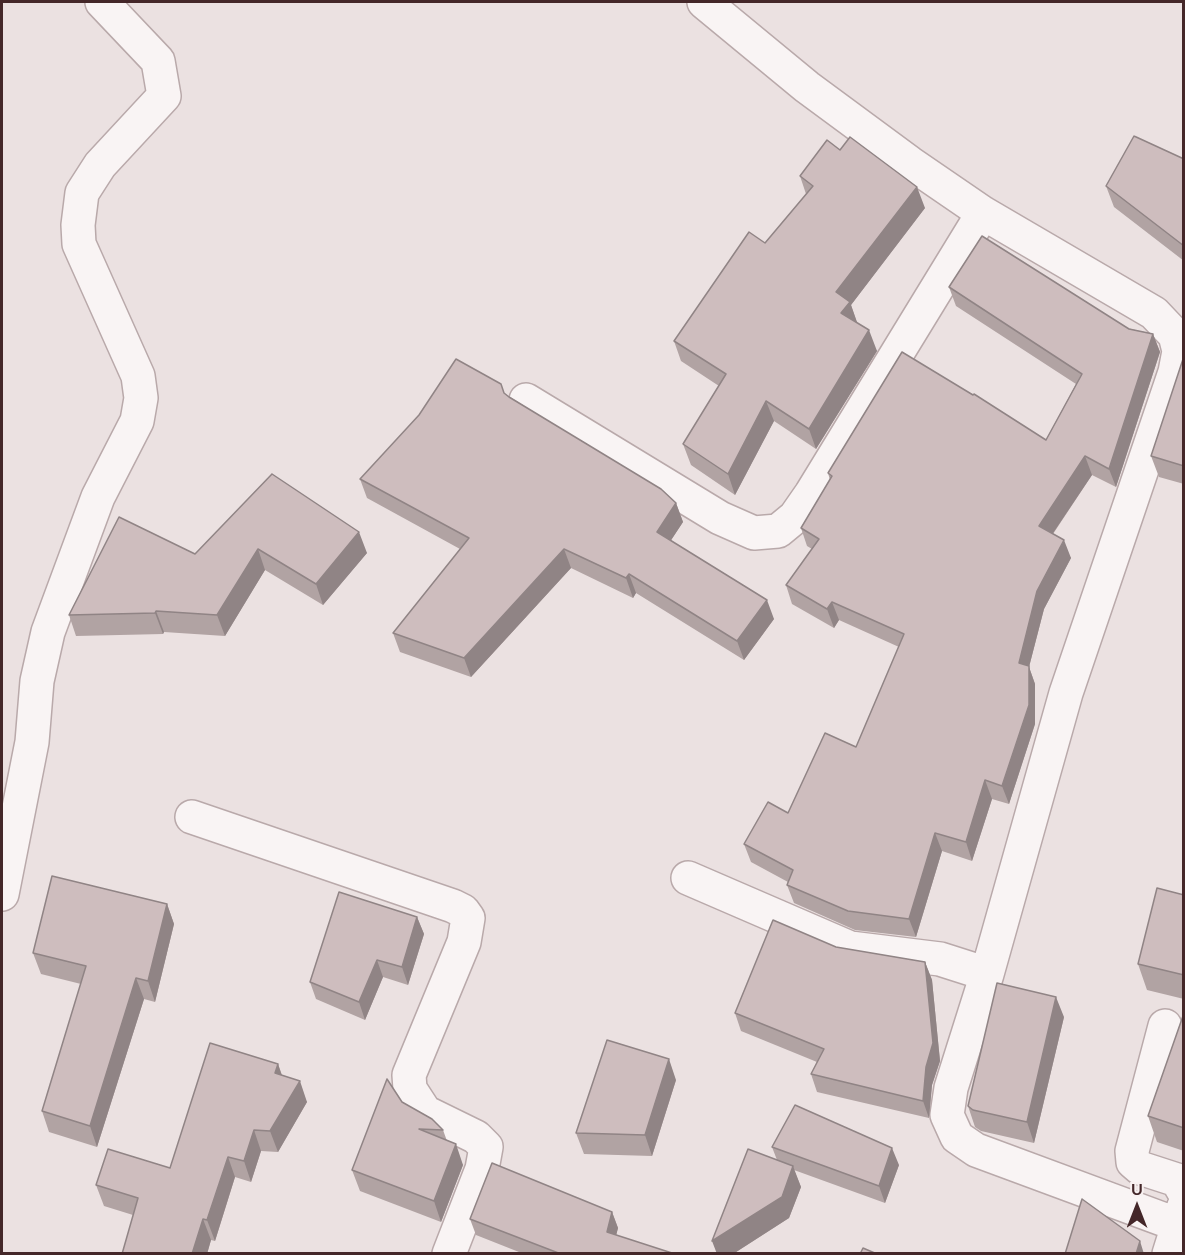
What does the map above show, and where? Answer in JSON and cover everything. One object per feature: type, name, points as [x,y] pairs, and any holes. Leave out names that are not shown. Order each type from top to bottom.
[{"type":"street","points":[[2,894],[32,742],[37,681],[48,632],[98,496],[137,421],[141,398],[138,376],[79,244],[78,225],[82,193],[100,165],[164,96],[158,61],[102,2]]},
{"type":"street","points":[[704,2],[817,94],[983,213],[1154,313],[1174,335],[1179,351],[1175,372],[1066,693],[987,974],[951,1088],[947,1115],[957,1137],[976,1150],[1178,1228]]},
{"type":"street","points":[[526,400],[720,518],[754,533],[778,531],[795,517],[811,494],[983,213]]},
{"type":"street","points":[[192,818],[453,906],[463,911],[468,918],[464,942],[409,1074],[410,1089],[425,1112],[476,1137],[486,1147],[482,1169],[449,1254]]},
{"type":"street","points":[[688,878],[850,948],[940,959],[987,974]]},
{"type":"street","points":[[1165,1026],[1132,1151],[1133,1162],[1140,1168],[1177,1180],[1184,1192]]},
{"type":"building","points":[[1134,136],[1184,159],[1184,246],[1106,186]]},
{"type":"building","points":[[850,137],[917,187],[836,292],[850,302],[841,313],[869,330],[809,429],[766,401],[728,474],[683,444],[726,374],[674,341],[749,232],[765,243],[813,186],[800,176],[827,140],[840,150]]},
{"type":"building","points":[[982,236],[1129,329],[1153,334],[1109,469],[1085,456],[1039,526],[1064,540],[1037,591],[1019,663],[1029,666],[1029,705],[1002,786],[985,780],[966,842],[935,833],[909,919],[848,911],[787,885],[793,870],[744,844],[768,802],[788,813],[825,733],[856,747],[904,634],[832,602],[827,609],[786,585],[819,539],[801,528],[832,476],[828,473],[902,352],[1046,440],[1082,374],[949,287]]},
{"type":"building","points":[[1184,356],[1184,466],[1151,456]]},
{"type":"building","points":[[456,359],[501,384],[504,393],[509,397],[661,489],[676,503],[657,532],[767,600],[737,641],[629,574],[626,578],[564,549],[464,658],[393,633],[469,538],[360,479],[419,415]]},
{"type":"building","points":[[272,474],[359,532],[316,584],[258,549],[217,615],[156,611],[155,613],[69,615],[119,517],[195,554]]},
{"type":"building","points":[[52,876],[167,904],[148,981],[136,978],[90,1126],[42,1111],[86,966],[33,953]]},
{"type":"building","points":[[1157,888],[1184,895],[1184,975],[1138,964]]},
{"type":"building","points":[[339,892],[417,917],[402,967],[377,960],[359,1002],[310,982]]},
{"type":"building","points":[[773,920],[836,947],[925,962],[933,1043],[926,1067],[923,1101],[811,1074],[824,1049],[735,1013]]},
{"type":"building","points":[[997,983],[1056,997],[1027,1122],[973,1110],[968,1106]]},
{"type":"building","points":[[1184,1013],[1184,1128],[1148,1116]]},
{"type":"building","points":[[607,1040],[669,1059],[645,1135],[576,1133]]},
{"type":"building","points":[[210,1043],[278,1064],[275,1073],[300,1081],[270,1131],[254,1130],[244,1161],[228,1157],[207,1220],[203,1219],[192,1254],[122,1254],[138,1198],[96,1185],[108,1149],[170,1168]]},
{"type":"building","points":[[387,1079],[402,1102],[432,1119],[443,1130],[419,1129],[456,1144],[434,1201],[352,1170]]},
{"type":"building","points":[[795,1105],[892,1148],[879,1186],[772,1147]]},
{"type":"building","points":[[748,1149],[793,1166],[782,1197],[712,1241]]},
{"type":"building","points":[[492,1163],[612,1212],[607,1232],[675,1254],[561,1254],[470,1219]]},
{"type":"building","points":[[1082,1199],[1140,1241],[1136,1254],[1065,1254]]},
{"type":"building","points":[[863,1248],[877,1254],[860,1254]]}]
